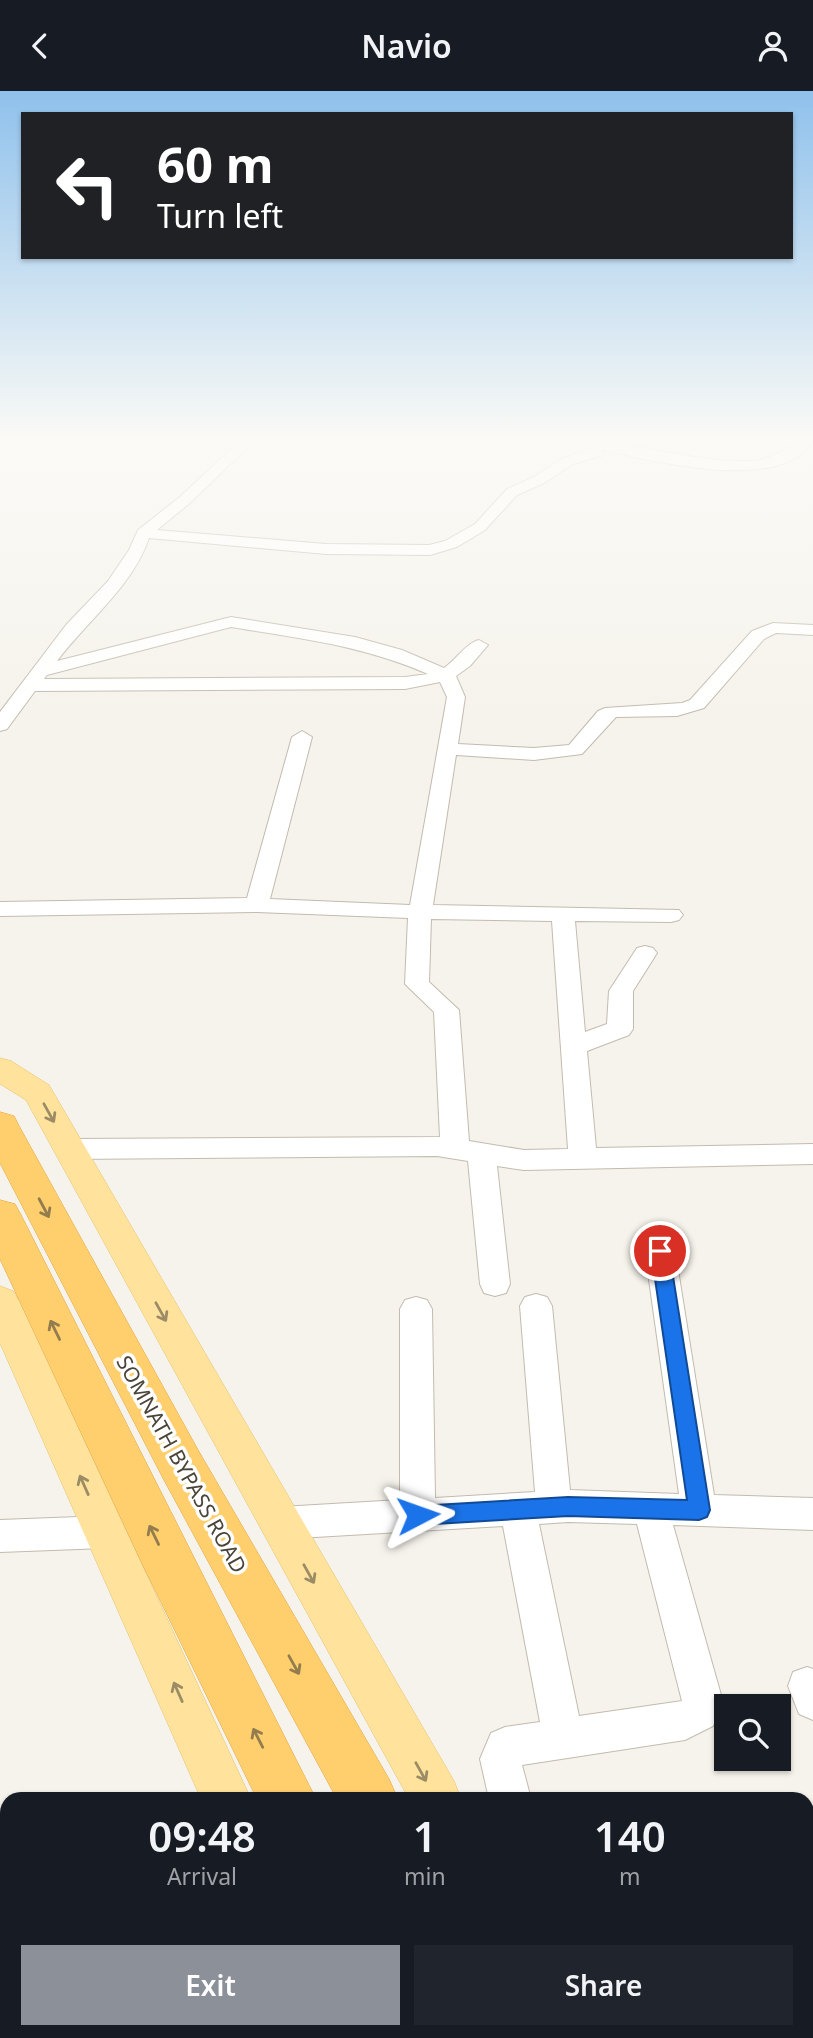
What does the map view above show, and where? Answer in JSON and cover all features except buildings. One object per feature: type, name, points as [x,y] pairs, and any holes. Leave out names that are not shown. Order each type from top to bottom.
[{"type":"highway","name":"SOMNATH BYPASS ROAD","points":[[0,1126],[181,1465],[365,1792]]},
{"type":"highway","points":[[0,1215],[158,1543],[284,1792]]},
{"type":"main road","points":[[0,1069],[38,1093],[432,1792]]},
{"type":"main road","points":[[0,1301],[223,1792]]},
{"type":"street","points":[[0,725],[72,629],[114,584],[136,551],[144,533],[328,549],[430,550],[451,544],[472,532]]},
{"type":"street","points":[[35,678],[231,622],[361,643],[446,675],[456,694],[420,912],[417,984],[446,1010],[468,1150],[495,1284]]},
{"type":"street","points":[[447,749],[534,754],[575,750],[605,715],[612,712],[687,710],[697,704],[758,635],[773,628],[813,630]]},
{"type":"street","points":[[35,678],[391,684],[419,682],[446,675],[464,664],[479,645]]},
{"type":"street","points":[[257,905],[302,737]]},
{"type":"street","points":[[0,909],[257,905],[420,912],[671,915]]},
{"type":"street","points":[[563,914],[583,1159]]},
{"type":"street","points":[[574,1045],[620,1029],[621,991],[645,953]]},
{"type":"street","points":[[69,1149],[468,1150],[516,1160],[812,1157]]},
{"type":"street","points":[[660,1251],[699,1510]]},
{"type":"street","points":[[536,1306],[536,1508],[563,1737]]},
{"type":"street","points":[[416,1309],[418,1515]]},
{"type":"street","points":[[281,1523],[536,1508],[813,1514]]},
{"type":"street","points":[[508,1792],[500,1759],[505,1747],[685,1720],[701,1711],[703,1702],[651,1509]]},
{"type":"street","points":[[0,1536],[105,1532]]},
{"type":"route","points":[[418,1515],[568,1506],[699,1510],[660,1251]]}]
